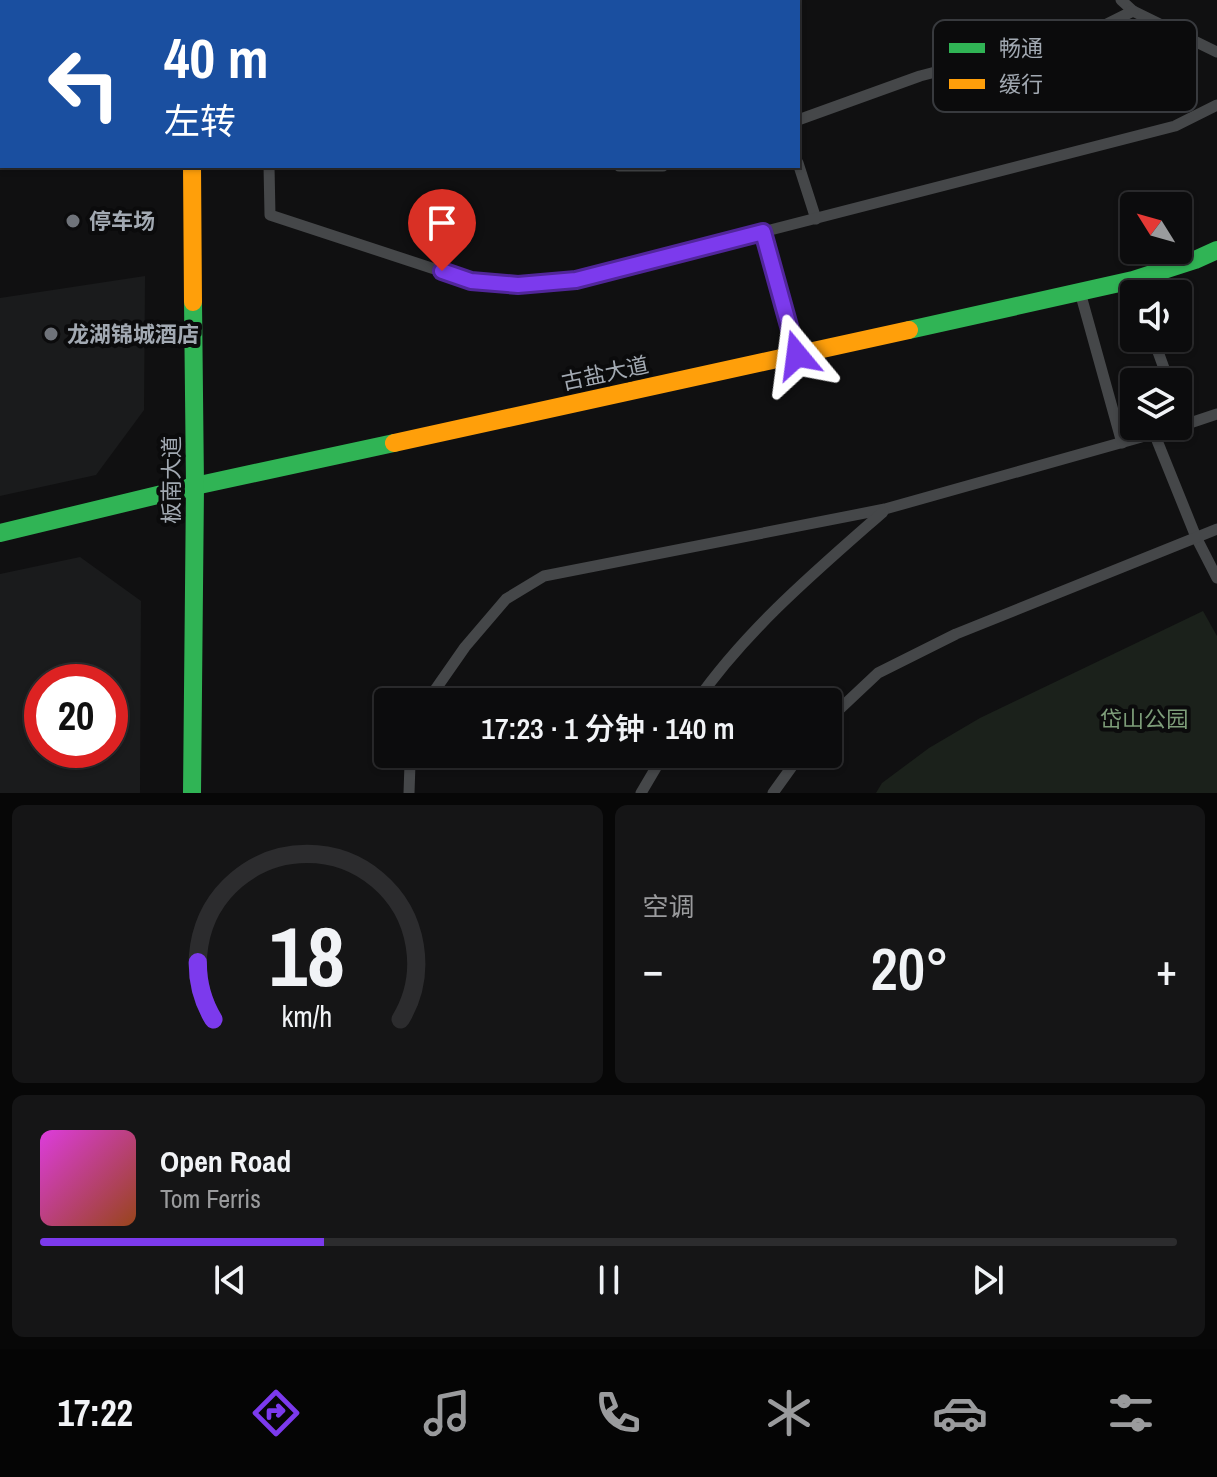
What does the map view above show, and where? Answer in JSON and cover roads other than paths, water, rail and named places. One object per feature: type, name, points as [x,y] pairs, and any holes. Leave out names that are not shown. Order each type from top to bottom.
[{"type":"street","name":"板南大道","points":[[192,168],[195,486],[192,793]]},
{"type":"street","name":"古盐大道","points":[[1151,280],[1217,250]]},
{"type":"street","name":"古盐大道","points":[[0,533],[195,486],[1080,292],[1120,288]]},
{"type":"lane","points":[[1121,0],[1133,11],[1151,20]]},
{"type":"lane","points":[[1115,20],[1133,11]]},
{"type":"lane","points":[[1197,42],[1217,52]]},
{"type":"lane","points":[[800,119],[933,73]]},
{"type":"lane","points":[[269,168],[270,215],[471,281],[518,285],[576,280],[816,219],[1175,126],[1217,105]]},
{"type":"lane","points":[[800,168],[816,219]]},
{"type":"lane","points":[[763,232],[797,355]]},
{"type":"lane","points":[[1080,292],[1122,443]]},
{"type":"lane","points":[[1192,422],[1217,414]]},
{"type":"lane","points":[[436,688],[465,647],[506,599],[544,576],[885,509],[1132,440]]},
{"type":"lane","points":[[1157,440],[1196,537],[1217,578]]},
{"type":"lane","points":[[706,688],[751,633],[885,509]]},
{"type":"lane","points":[[842,707],[878,673],[956,634],[1217,529]]},
{"type":"lane","points":[[409,793],[410,768]]},
{"type":"lane","points":[[641,793],[656,768]]},
{"type":"lane","points":[[773,793],[791,768]]},
{"type":"place","name":"停车场","points":[[73,221]]},
{"type":"place","name":"龙湖锦城酒店","points":[[51,334]]},
{"type":"park label","name":"岱山公园","points":[[1144,719]]}]
